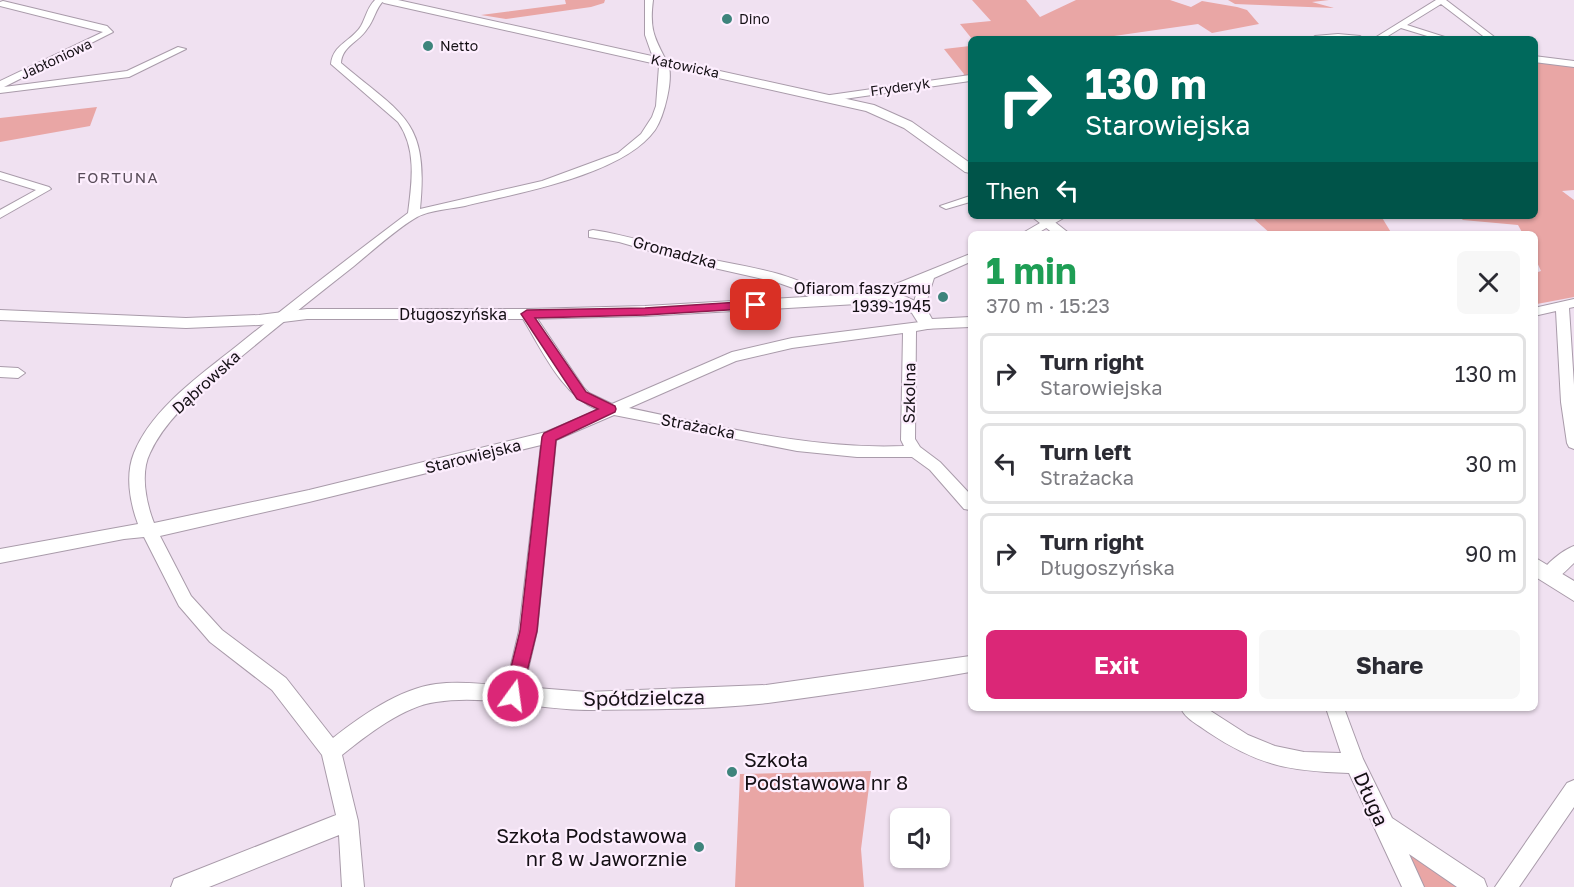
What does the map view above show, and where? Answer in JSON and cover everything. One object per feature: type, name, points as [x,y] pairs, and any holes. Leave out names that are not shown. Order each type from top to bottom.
[{"type":"street","name":"Jabłoniowa","points":[[1,5],[12,0]]},
{"type":"street","name":"Katowicka","points":[[382,0],[830,98],[889,115],[968,168]]},
{"type":"street","points":[[382,0],[371,8],[364,28],[339,53],[336,64],[410,129],[418,179],[414,214],[544,184],[622,155],[634,147],[655,122],[663,106],[664,66],[654,56],[647,17],[649,0]]},
{"type":"street","points":[[1382,36],[1442,0],[1489,36]]},
{"type":"street","name":"Jabłoniowa","points":[[0,85],[109,32],[104,28],[1,5]]},
{"type":"street","points":[[1399,25],[1437,36]]},
{"type":"street","name":"Jabłoniowa","points":[[0,90],[129,74],[180,49]]},
{"type":"street","points":[[1538,60],[1574,64]]},
{"type":"street","name":"Fryderyk","points":[[830,98],[968,78]]},
{"type":"street","points":[[0,175],[45,189],[0,215]]},
{"type":"street","points":[[946,206],[968,200]]},
{"type":"street","name":"Dąbrowska","points":[[353,887],[348,821],[332,751],[279,684],[216,636],[185,601],[148,530],[138,503],[138,474],[141,454],[152,436],[190,392],[281,317],[414,214]]},
{"type":"street","points":[[1031,231],[1049,219],[1060,231]]},
{"type":"street","name":"Gromadzka","points":[[592,234],[616,236],[695,260],[763,276],[808,290],[823,301]]},
{"type":"street","name":"Długoszyńska","points":[[0,315],[186,323],[259,320],[307,314],[527,314],[645,311],[823,301],[857,299],[886,293],[968,259]]},
{"type":"street","points":[[918,309],[928,276]]},
{"type":"street","points":[[886,293],[918,309],[928,326]]},
{"type":"street","points":[[1538,311],[1568,305],[1568,402],[1574,443]]},
{"type":"street","name":"Strażacka","points":[[527,314],[581,395],[610,409],[753,437],[848,450],[893,453],[915,451]]},
{"type":"street","name":"Starowiejska","points":[[0,556],[124,532],[165,529],[549,437],[732,357],[792,344],[968,322]]},
{"type":"street","name":"Szkolna","points":[[908,328],[910,335],[908,440],[915,451]]},
{"type":"street","points":[[0,372],[18,373]]},
{"type":"street","points":[[513,696],[528,631],[549,437]]},
{"type":"street","points":[[915,451],[935,466],[968,502]]},
{"type":"street","points":[[1574,553],[1541,570],[1574,592]]},
{"type":"street","name":"Spółdzielcza","points":[[332,751],[362,727],[406,703],[434,693],[463,691],[587,701],[766,694],[968,664]]},
{"type":"street","points":[[1194,711],[1232,737],[1276,756],[1303,760],[1355,762]]},
{"type":"street","name":"Długa","points":[[1336,711],[1382,824],[1413,887]]},
{"type":"street","points":[[1506,887],[1574,790]]},
{"type":"street","points":[[182,887],[348,821]]},
{"type":"street","points":[[1382,824],[1476,887]]},
{"type":"shaded area","points":[[565,0],[605,0],[604,3],[591,7],[506,19],[481,15],[566,4]]},
{"type":"shaded area","points":[[972,0],[1026,0],[1040,17],[1076,0],[1170,0],[1191,7],[1202,1],[1247,10],[1259,24],[1212,33],[1198,24],[1114,36],[970,36],[960,24],[991,21]]},
{"type":"shaded area","points":[[1228,0],[1329,0],[1312,2],[1334,8],[1235,4]]},
{"type":"shaded area","points":[[968,46],[968,75],[963,76],[964,74],[944,49]]},
{"type":"shaded area","points":[[1538,62],[1574,67],[1574,190],[1562,191],[1574,200],[1574,297],[1538,304],[1538,272],[1541,271],[1538,264],[1538,231],[1521,231],[1518,225],[1463,220],[1538,219]]},
{"type":"shaded area","points":[[97,107],[90,126],[0,142],[0,118]]},
{"type":"shaded area","points":[[1254,219],[1383,219],[1390,231],[1268,231]]},
{"type":"shaded area","points":[[871,771],[861,849],[864,887],[735,887],[740,774]]},
{"type":"shaded area","points":[[1409,854],[1464,887],[1422,887],[1407,860]]},
{"type":"place","name":"Dino","points":[[727,19]]},
{"type":"place","name":"Netto","points":[[428,46]]},
{"type":"place","name":"Ofiarom faszyzmu 1939-1945","points":[[943,297]]},
{"type":"place","name":"Szkoła Podstawowa nr 8","points":[[732,772]]},
{"type":"place","name":"Szkoła Podstawowa nr 8 w Jaworznie","points":[[699,847]]},
{"type":"district","name":"FORTUNA","points":[[118,178]]},
{"type":"route","points":[[513,696],[528,631],[549,437],[610,409],[581,395],[527,314],[756,305]]}]
